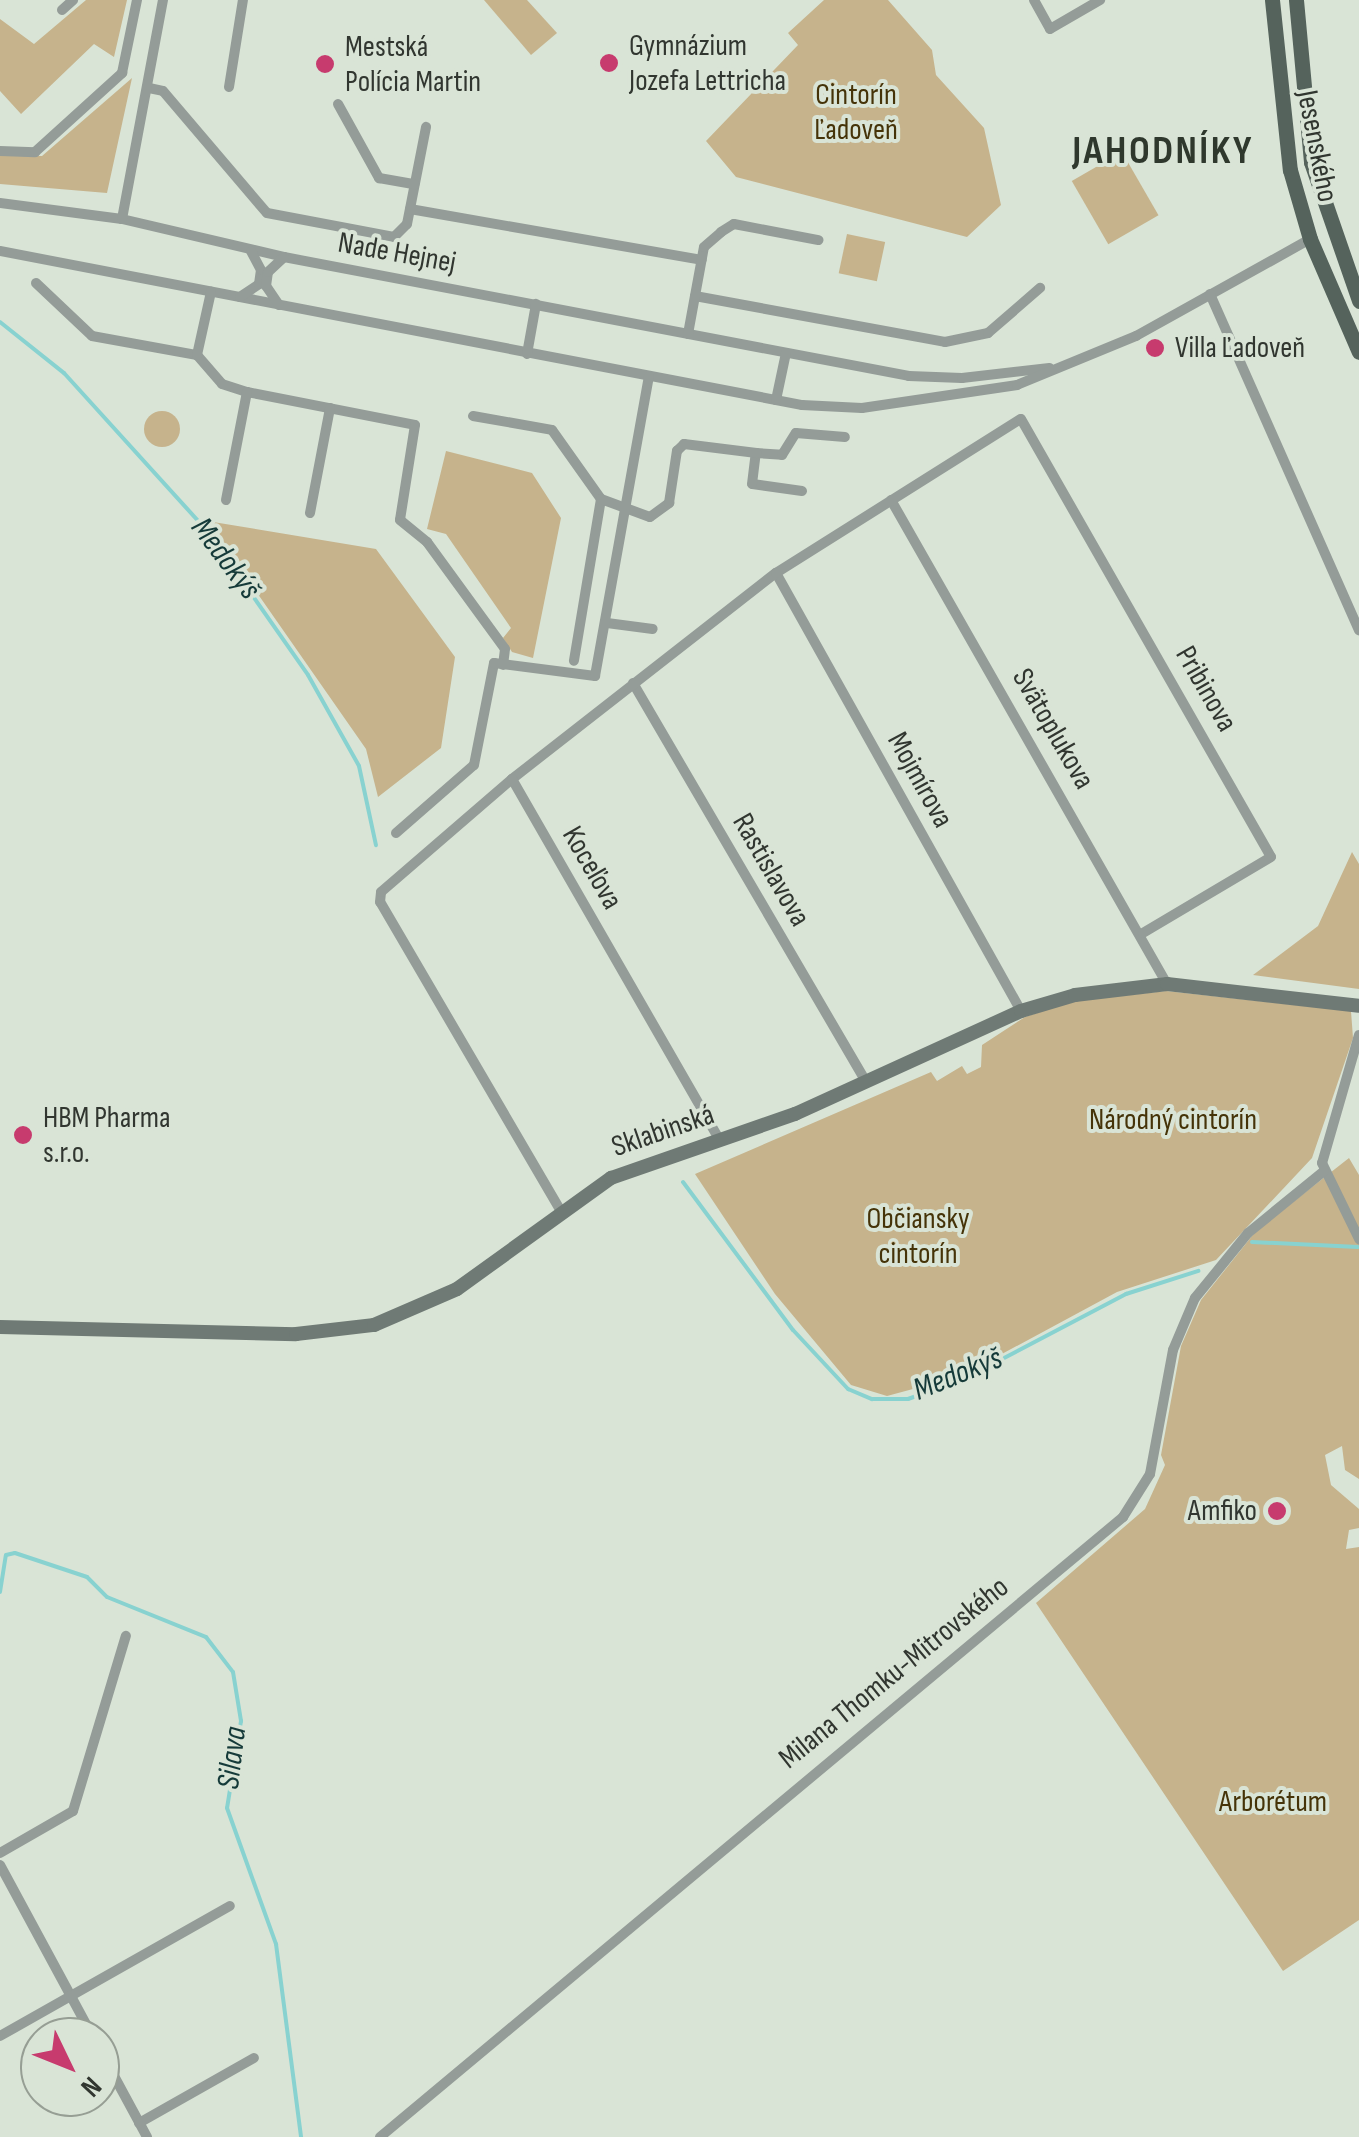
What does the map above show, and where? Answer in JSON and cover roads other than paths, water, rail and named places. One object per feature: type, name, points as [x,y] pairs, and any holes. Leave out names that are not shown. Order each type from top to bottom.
[{"type":"main road","name":"Jesenského","points":[[1272,0],[1282,130],[1310,239],[1359,352]]},
{"type":"main road","name":"Jesenského","points":[[1296,0],[1302,110],[1326,217],[1359,301]]},
{"type":"main road","points":[[1326,217],[1310,239],[1338,250]]},
{"type":"street","points":[[62,10],[73,0]]},
{"type":"street","points":[[0,151],[35,152],[122,73],[137,0]]},
{"type":"street","points":[[122,219],[163,0]]},
{"type":"street","points":[[229,87],[243,0]]},
{"type":"street","points":[[1034,0],[1050,28],[1100,0]]},
{"type":"street","points":[[149,88],[163,91],[267,213],[394,237],[402,233],[410,208],[426,126]]},
{"type":"street","points":[[338,104],[379,178],[414,184]]},
{"type":"street","name":"Nade Hejnej","points":[[0,203],[122,219],[251,251],[933,378],[1060,366]]},
{"type":"street","points":[[410,208],[702,260]]},
{"type":"street","points":[[688,334],[704,247],[734,224],[818,240]]},
{"type":"street","name":"Nade Hejnej","points":[[0,250],[776,400],[901,407],[989,393],[1136,336],[1310,239]]},
{"type":"street","points":[[240,297],[259,284],[261,270],[251,251]]},
{"type":"street","points":[[280,306],[266,286],[268,272],[284,257]]},
{"type":"street","points":[[36,282],[92,336],[197,354],[222,384],[246,392],[415,425],[400,520],[427,542],[505,648],[474,764],[396,834]]},
{"type":"street","points":[[695,296],[945,342],[988,333],[1040,288]]},
{"type":"street","points":[[197,354],[211,292]]},
{"type":"street","points":[[1210,294],[1359,631]]},
{"type":"street","points":[[527,354],[536,304]]},
{"type":"street","points":[[776,400],[786,353]]},
{"type":"street","points":[[498,664],[587,680],[596,676],[649,376]]},
{"type":"street","points":[[226,500],[246,392]]},
{"type":"street","points":[[310,513],[330,408]]},
{"type":"street","points":[[473,416],[552,430],[601,500],[623,512],[650,518],[669,503],[676,450],[684,444],[782,455],[796,433],[845,437]]},
{"type":"street","name":"Pribinova","points":[[892,500],[1022,419],[1270,857],[1143,933]]},
{"type":"street","points":[[756,453],[752,484],[802,491]]},
{"type":"street","points":[[574,661],[601,500]]},
{"type":"street","points":[[562,1213],[380,902],[381,892],[512,779],[632,683],[776,573],[892,500]]},
{"type":"street","name":"Svätoplukova","points":[[892,500],[1143,933],[1168,984]]},
{"type":"street","name":"Mojmírova","points":[[776,573],[1021,1010]]},
{"type":"street","points":[[606,622],[653,630]]},
{"type":"street","name":"Rastislavova","points":[[632,683],[866,1082]]},
{"type":"street","name":"Koceľova","points":[[512,779],[720,1140]]},
{"type":"street","name":"Sklabinská","points":[[0,1327],[296,1334],[374,1325],[457,1289],[587,1191],[636,1166],[720,1140],[866,1082],[1021,1010],[1076,995],[1168,984],[1359,1006]]},
{"type":"street","points":[[1359,1035],[1324,1141],[1324,1172],[1359,1239]]},
{"type":"street","name":"Milana Thomku-Mitrovského","points":[[380,2137],[1123,1516],[1150,1474],[1173,1350],[1194,1298],[1248,1232],[1324,1172]]},
{"type":"street","points":[[0,1853],[73,1811],[126,1636]]},
{"type":"street","points":[[0,1865],[82,2017]]},
{"type":"street","points":[[0,2036],[230,1906]]},
{"type":"street","points":[[139,2122],[254,2058]]},
{"type":"street","points":[[120,2087],[147,2137]]},
{"type":"waterway","name":"Medokýš","points":[[0,322],[64,373],[208,532],[308,675],[359,766],[376,845]]},
{"type":"waterway","name":"Medokýš","points":[[683,1182],[793,1330],[848,1389],[872,1399],[908,1399],[964,1379],[1126,1294],[1198,1271]]},
{"type":"waterway","name":"Medokýš","points":[[1252,1242],[1358,1247]]},
{"type":"waterway","name":"Silava","points":[[0,1592],[6,1555],[15,1553],[87,1577],[107,1597],[206,1637],[233,1672],[241,1721],[227,1808],[276,1944],[301,2137]]},
{"type":"place","name":"Gymnázium Jozefa Lettricha","points":[[609,63]]},
{"type":"place","name":"Mestská Polícia Martin","points":[[325,64]]},
{"type":"place","name":"Villa Ľadoveň","points":[[1155,348]]},
{"type":"place","name":"HBM Pharma s.r.o.","points":[[23,1135]]},
{"type":"place","name":"Amfiko","points":[[1277,1511]]},
{"type":"district","name":"JAHODNÍKY","points":[[1163,151]]},
{"type":"park label","name":"Cintorín Ľadoveň","points":[[856,112]]},
{"type":"park label","name":"Národný cintorín","points":[[1173,1120]]},
{"type":"park label","name":"Občiansky cintorín","points":[[918,1236]]},
{"type":"park label","name":"Arborétum","points":[[1273,1802]]}]
